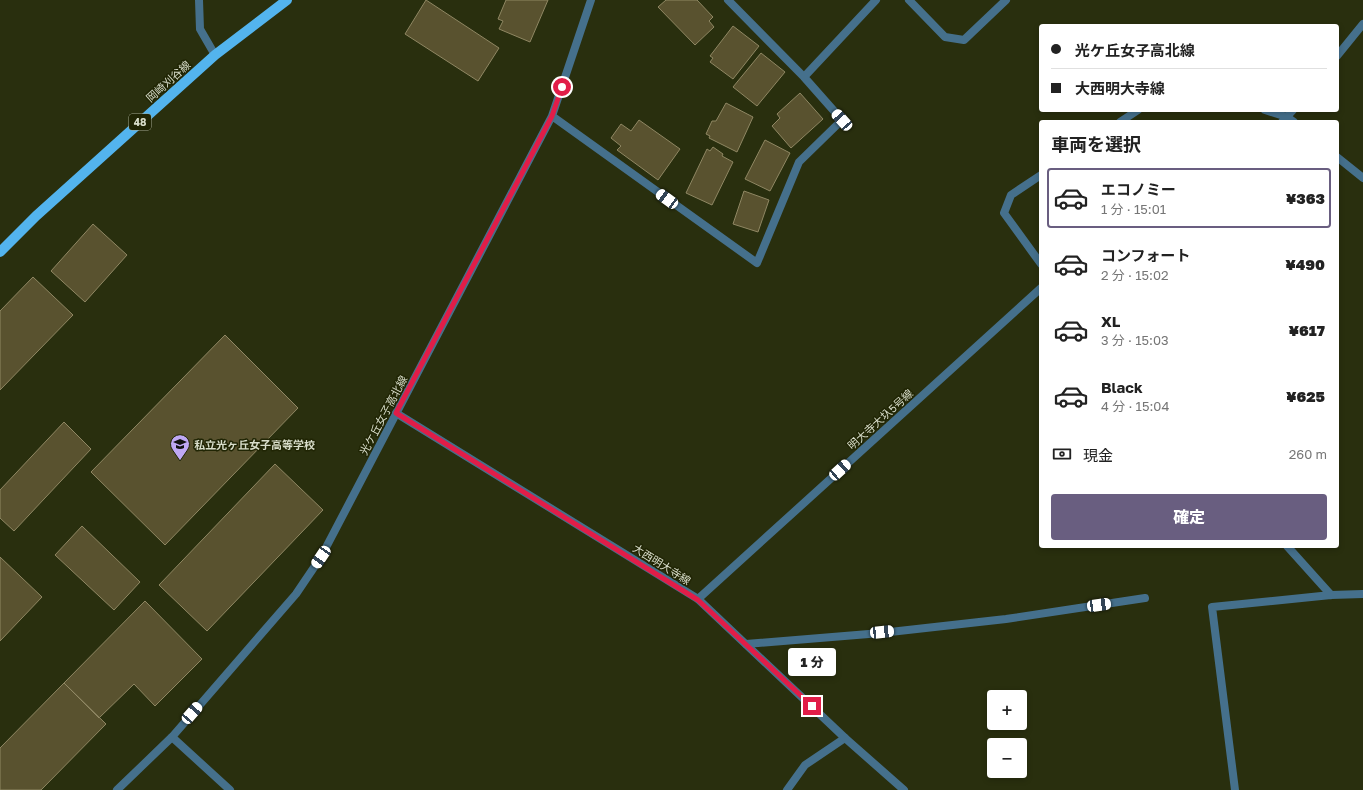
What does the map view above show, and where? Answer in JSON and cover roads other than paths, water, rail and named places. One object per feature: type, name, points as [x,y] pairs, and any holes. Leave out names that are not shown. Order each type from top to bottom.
[{"type":"main road","name":"岡崎刈谷線","points":[[0,252],[36,216],[215,55],[287,0]]},
{"type":"street","points":[[199,0],[200,29],[215,55]]},
{"type":"street","name":"光ケ丘女子高北線","points":[[117,790],[172,737],[296,594],[321,557],[552,116],[591,0]]},
{"type":"street","points":[[552,116],[757,263],[799,162],[842,120],[804,77],[728,0]]},
{"type":"street","points":[[804,77],[876,0]]},
{"type":"street","points":[[908,0],[945,37],[964,40],[1006,0]]},
{"type":"street","points":[[1339,54],[1363,24]]},
{"type":"street","points":[[1123,120],[1135,112]]},
{"type":"street","points":[[1270,112],[1288,120]]},
{"type":"street","points":[[1339,159],[1363,178]]},
{"type":"street","points":[[1039,176],[1011,195],[1004,213],[1039,261]]},
{"type":"street","name":"明大寺大圦5号線","points":[[698,600],[1039,290]]},
{"type":"street","name":"大西明大寺線","points":[[396,413],[698,600],[845,738],[904,790]]},
{"type":"street","points":[[1289,548],[1331,595]]},
{"type":"street","points":[[1235,790],[1212,607],[1331,595],[1363,594]]},
{"type":"street","points":[[746,644],[998,620],[1145,598]]},
{"type":"street","points":[[172,737],[230,790]]},
{"type":"street","points":[[787,790],[805,765],[845,738]]},
{"type":"place","name":"私立光ヶ丘女子高等学校","points":[[180,461]]}]
